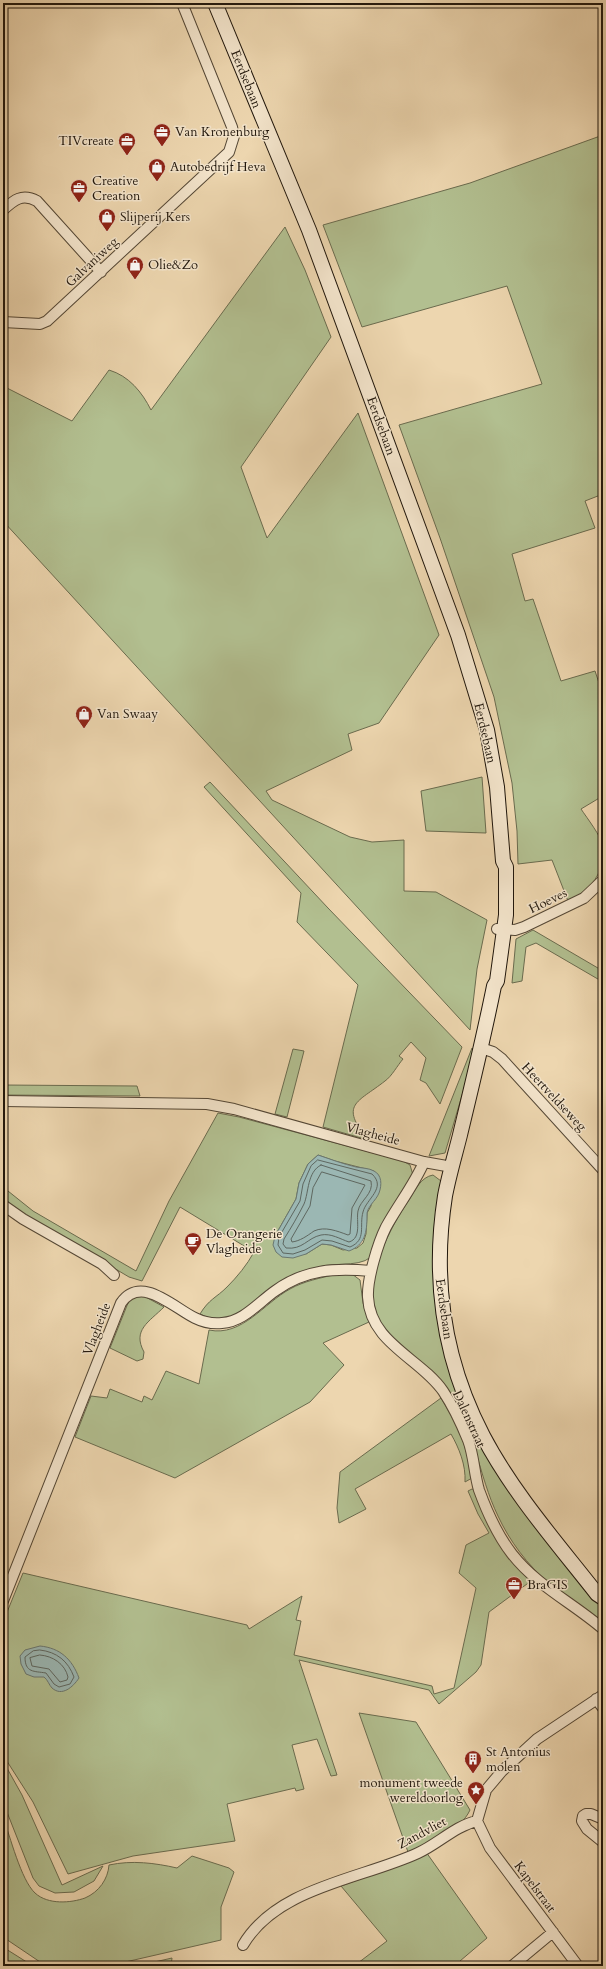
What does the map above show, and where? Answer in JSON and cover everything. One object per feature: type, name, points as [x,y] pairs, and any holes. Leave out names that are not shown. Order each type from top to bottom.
[{"type":"main road","name":"Eerdsebaan","points":[[215,3],[309,230],[458,635],[487,730],[498,793],[503,862],[500,866],[501,929],[492,979],[494,986],[481,1048],[446,1194],[440,1234],[439,1273],[445,1321],[460,1382],[483,1436],[504,1470],[532,1510],[601,1599]]},
{"type":"street","name":"Galvaniweg","points":[[3,322],[40,324],[47,321],[229,152],[233,144],[234,136],[232,127],[182,3]]},
{"type":"street","points":[[3,210],[19,197],[25,197],[37,201],[101,272]]},
{"type":"street","name":"Hoeves","points":[[501,929],[515,930],[524,927],[579,901],[591,893],[603,880]]},
{"type":"street","name":"Heertveldseweg","points":[[481,1048],[493,1052],[502,1059],[603,1170]]},
{"type":"street","name":"Vlagheide","points":[[3,1101],[206,1104],[234,1109],[424,1162],[452,1167]]},
{"type":"street","name":"Dalenstraat","points":[[424,1162],[416,1180],[386,1228],[371,1272],[368,1295],[372,1319],[382,1335],[431,1378],[449,1401],[468,1440],[475,1464],[479,1489],[499,1535],[512,1553],[534,1578],[603,1629]]},
{"type":"street","points":[[3,1205],[23,1219],[102,1264],[114,1275]]},
{"type":"street","name":"Vlagheide","points":[[3,1601],[121,1303],[126,1297],[134,1292],[144,1291],[154,1294],[202,1321],[211,1323],[227,1323],[240,1318],[275,1291],[297,1278],[320,1271],[337,1269],[371,1272]]},
{"type":"street","points":[[476,1821],[486,1790],[502,1771],[537,1739],[600,1697],[603,1708]]},
{"type":"street","points":[[603,1819],[592,1814],[586,1814],[583,1816],[582,1821],[587,1828],[603,1842]]},
{"type":"street","name":"Kapelstraat","points":[[476,1821],[490,1848],[578,1966]]},
{"type":"street","name":"Zandvliet","points":[[243,1945],[258,1926],[279,1909],[297,1898],[418,1853],[444,1839],[462,1826],[476,1821]]},
{"type":"street","points":[[512,1966],[553,1932]]},
{"type":"green space","points":[[603,135],[603,494],[585,501],[595,528],[512,554],[525,601],[533,599],[561,681],[595,671],[603,695],[603,751],[600,752],[603,792],[601,797],[581,809],[602,842],[602,864],[595,880],[590,886],[576,897],[568,901],[552,860],[518,864],[517,831],[512,783],[494,697],[440,538],[399,425],[542,384],[507,286],[362,327],[323,225],[470,183]]},
{"type":"green space","points":[[285,227],[305,270],[331,337],[241,467],[267,538],[358,413],[439,635],[379,723],[348,734],[352,750],[266,791],[272,800],[350,837],[372,842],[404,840],[404,891],[436,892],[487,920],[477,969],[470,1030],[3,521],[3,386],[72,421],[109,370],[123,376],[129,381],[139,391],[151,410]]},
{"type":"green space","points":[[482,777],[486,833],[426,831],[421,791]]},
{"type":"green space","points":[[210,782],[328,908],[462,1047],[440,1104],[426,1083],[420,1080],[426,1058],[411,1042],[399,1056],[403,1059],[390,1076],[355,1105],[353,1111],[354,1119],[368,1140],[323,1127],[358,985],[297,922],[301,893],[204,787]]},
{"type":"green space","points":[[533,930],[603,971],[603,982],[536,943],[526,947],[522,981],[512,983],[516,939]]},
{"type":"green space","points":[[472,1048],[475,1051],[445,1153],[429,1156]]},
{"type":"green space","points":[[293,1049],[304,1051],[287,1117],[275,1114]]},
{"type":"green space","points":[[3,1085],[137,1086],[140,1096],[3,1095]]},
{"type":"green space","points":[[218,1113],[239,1117],[403,1161],[410,1165],[413,1175],[371,1257],[358,1263],[326,1265],[319,1267],[303,1275],[253,1307],[230,1318],[221,1320],[200,1314],[203,1309],[234,1279],[254,1252],[180,1207],[142,1281],[129,1277],[23,1214],[3,1199],[3,1187],[33,1211],[136,1271],[169,1201]],"holes":[[[318,1155],[374,1171],[371,1206],[367,1213],[366,1234],[363,1243],[357,1248],[343,1250],[331,1245],[322,1244],[306,1254],[275,1236],[296,1199],[299,1183],[308,1164]]]},
{"type":"green space","points":[[433,1175],[441,1181],[442,1186],[439,1215],[456,1385],[571,1567],[603,1608],[603,1622],[541,1576],[513,1543],[502,1525],[491,1500],[470,1435],[457,1404],[440,1380],[389,1333],[375,1313],[372,1300],[372,1285],[380,1254],[394,1224],[416,1188],[425,1178]]},
{"type":"green space","points":[[337,1274],[352,1274],[360,1280],[363,1303],[369,1322],[323,1343],[344,1365],[310,1402],[175,1478],[75,1437],[91,1396],[107,1398],[110,1389],[142,1402],[144,1396],[152,1400],[166,1371],[199,1384],[209,1330],[221,1331],[232,1329],[242,1324],[280,1295],[295,1286]]},
{"type":"green space","points":[[142,1295],[164,1307],[148,1322],[141,1332],[140,1338],[144,1352],[143,1359],[137,1361],[110,1348],[128,1303],[131,1299]]},
{"type":"green space","points":[[441,1398],[461,1436],[472,1478],[465,1482],[461,1457],[451,1434],[355,1489],[366,1509],[339,1523],[337,1508],[340,1472]]},
{"type":"green space","points":[[472,1489],[476,1490],[531,1581],[489,1612],[481,1665],[476,1672],[439,1704],[429,1690],[299,1660],[337,1775],[331,1776],[317,1739],[292,1745],[304,1789],[296,1791],[295,1788],[227,1804],[235,1841],[133,1856],[68,1874],[33,1802],[3,1755],[3,1622],[23,1573],[247,1625],[249,1629],[302,1596],[296,1620],[301,1621],[294,1655],[432,1686],[434,1694],[454,1688],[476,1588],[459,1573],[466,1545],[489,1533],[478,1514],[468,1491]]},
{"type":"green space","points":[[359,1713],[416,1722],[470,1810],[465,1818],[452,1830],[443,1836],[408,1852]]},
{"type":"green space","points":[[3,1761],[22,1795],[62,1885],[103,1866],[94,1881],[74,1892],[55,1893],[39,1886],[33,1878],[3,1802]]},
{"type":"green space","points":[[3,1817],[16,1857],[25,1878],[35,1893],[46,1900],[66,1902],[85,1898],[95,1892],[105,1880],[109,1865],[118,1863],[143,1863],[177,1868],[192,1856],[229,1868],[234,1872],[221,1907],[221,1940],[108,1966],[46,1966],[3,1937]]},
{"type":"green space","points":[[426,1852],[487,1938],[460,1961],[464,1966],[354,1966],[387,1941],[341,1886],[399,1865]]},
{"type":"green space","points":[[3,1947],[6,1949],[33,1966],[3,1966]]},
{"type":"green space","points":[[172,1958],[171,1966],[137,1966]]},
{"type":"water","points":[[318,1155],[351,1166],[370,1169],[379,1175],[381,1180],[380,1190],[378,1196],[367,1213],[366,1233],[362,1242],[349,1251],[331,1245],[322,1244],[306,1254],[293,1258],[282,1257],[276,1252],[273,1245],[275,1236],[296,1199],[299,1183],[308,1164]]},
{"type":"water","points":[[40,1646],[54,1649],[69,1660],[79,1678],[74,1685],[67,1690],[60,1692],[52,1688],[44,1677],[34,1677],[26,1674],[21,1664],[20,1656],[25,1650]]},
{"type":"place","name":"Van Kronenburg","points":[[162,147]]},
{"type":"place","name":"TIVcreate","points":[[127,156]]},
{"type":"place","name":"Autobedrijf Heva","points":[[157,182]]},
{"type":"place","name":"Creative Creation","points":[[79,203]]},
{"type":"place","name":"Slijperij Kers","points":[[107,232]]},
{"type":"place","name":"Olie&Zo","points":[[135,280]]},
{"type":"place","name":"Van Swaay","points":[[84,729]]},
{"type":"place","name":"De Orangerie Vlagheide","points":[[193,1256]]},
{"type":"place","name":"BraGIS","points":[[514,1600]]},
{"type":"place","name":"St Antonius molen","points":[[473,1774]]},
{"type":"place","name":"monument tweede wereldoorlog","points":[[476,1805]]}]
